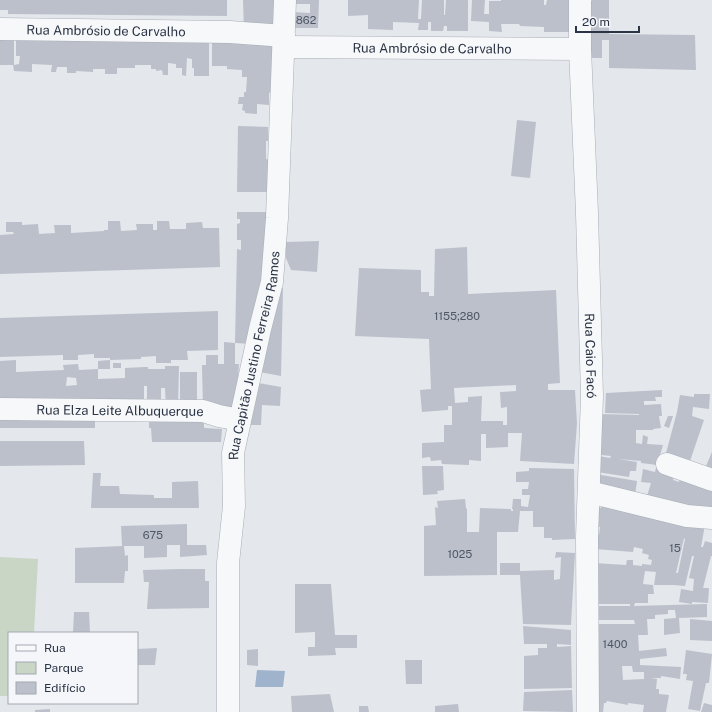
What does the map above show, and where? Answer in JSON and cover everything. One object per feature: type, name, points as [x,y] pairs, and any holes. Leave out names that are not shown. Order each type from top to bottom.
[{"type":"street","name":"Rua Capitão Justino Ferreira Ramos","points":[[228,712],[228,563],[234,506],[233,453],[260,329],[272,282],[277,218],[285,0]]},
{"type":"street","name":"Rua Caio Facó","points":[[580,0],[580,49],[587,213],[592,396],[587,537],[588,712]]},
{"type":"street","name":"Rua Ambrósio de Carvalho","points":[[0,29],[230,32],[284,42],[580,49]]},
{"type":"street","name":"Rua Elza Leite Albuquerque","points":[[0,409],[203,411],[240,420]]},
{"type":"street","points":[[668,464],[712,480]]},
{"type":"street","points":[[588,492],[687,516],[712,518]]},
{"type":"green space","points":[[0,557],[38,559],[34,632],[8,632],[8,696],[0,696]]},
{"type":"water","points":[[257,670],[285,671],[283,687],[255,687]]},
{"type":"building","points":[[0,0],[227,0],[227,16],[8,14],[8,10],[0,10]]},
{"type":"building","points":[[243,0],[279,0],[277,32],[244,30]]},
{"type":"building","points":[[293,0],[319,0],[318,28],[293,28],[293,12],[310,13],[310,4],[293,4]]},
{"type":"building","points":[[348,0],[419,0],[418,19],[421,19],[422,0],[444,0],[445,15],[446,0],[468,0],[468,31],[447,31],[447,26],[444,26],[443,31],[431,31],[431,22],[428,22],[428,30],[418,30],[419,23],[393,22],[393,30],[368,29],[368,15],[348,16]]},
{"type":"building","points":[[472,0],[485,0],[484,14],[489,14],[489,1],[544,0],[544,5],[546,5],[547,0],[570,0],[569,32],[544,32],[544,27],[520,26],[519,24],[501,24],[502,32],[489,31],[489,22],[471,21]]},
{"type":"building","points":[[609,0],[609,34],[695,35],[696,70],[609,68],[609,40],[602,40],[602,58],[589,58],[588,1]]},
{"type":"building","points":[[0,33],[14,33],[14,65],[19,64],[20,56],[16,56],[16,33],[209,37],[209,76],[194,76],[192,59],[187,58],[186,76],[182,75],[182,68],[176,68],[176,64],[168,63],[168,75],[163,75],[162,70],[156,71],[156,69],[151,69],[151,65],[135,65],[135,68],[117,68],[117,74],[105,74],[105,69],[93,69],[93,72],[76,71],[76,73],[67,73],[67,67],[57,67],[56,72],[51,72],[52,65],[32,64],[32,72],[14,71],[13,65],[0,65]]},
{"type":"building","points":[[212,37],[278,38],[271,92],[269,93],[269,105],[257,104],[257,114],[245,113],[245,111],[242,110],[243,104],[238,104],[239,97],[244,97],[244,92],[246,92],[247,77],[242,77],[242,70],[227,69],[227,66],[212,66]]},
{"type":"building","points":[[517,120],[536,122],[530,178],[511,176]]},
{"type":"building","points":[[238,126],[268,127],[266,159],[269,160],[270,192],[237,192]]},
{"type":"building","points":[[237,212],[267,212],[270,224],[251,344],[235,343],[237,249],[241,250],[241,240],[237,240],[237,224],[240,223],[240,219],[237,219]]},
{"type":"building","points":[[108,221],[120,221],[121,231],[137,230],[136,224],[153,224],[153,230],[157,230],[157,221],[169,221],[170,229],[186,229],[186,223],[202,222],[203,228],[219,228],[220,267],[0,274],[0,235],[14,234],[13,232],[6,232],[6,222],[22,222],[22,225],[38,224],[39,234],[55,233],[54,225],[71,225],[71,233],[104,231],[108,230]]},
{"type":"building","points":[[319,241],[317,272],[291,270],[286,258],[286,242]]},
{"type":"building","points":[[467,247],[468,294],[556,290],[560,383],[548,384],[548,390],[575,390],[577,423],[574,464],[520,461],[522,433],[508,433],[508,447],[486,448],[486,434],[481,434],[481,461],[469,460],[469,465],[442,464],[441,460],[431,461],[430,457],[422,458],[422,443],[444,442],[444,425],[452,425],[452,406],[448,406],[448,410],[422,412],[420,390],[431,389],[429,339],[355,336],[359,268],[421,270],[421,292],[429,292],[429,296],[434,296],[435,249]],"holes":[[[516,385],[516,391],[500,392],[501,408],[507,407],[507,425],[503,425],[503,421],[481,421],[482,396],[468,397],[468,402],[455,403],[454,388]]]},
{"type":"building","points":[[274,288],[283,288],[281,376],[254,371]]},
{"type":"building","points":[[218,311],[218,350],[187,351],[188,360],[171,360],[171,363],[156,363],[156,356],[141,357],[141,359],[110,360],[110,358],[94,358],[94,354],[78,355],[78,360],[63,360],[63,355],[0,357],[0,318]]},
{"type":"building","points":[[224,342],[235,343],[235,364],[239,364],[236,403],[230,414],[203,407],[202,365],[206,365],[206,355],[218,355],[218,364],[224,364]]},
{"type":"building","points":[[16,360],[16,372],[64,370],[63,365],[78,364],[79,370],[98,369],[98,379],[125,378],[125,368],[148,367],[148,369],[165,369],[165,366],[179,366],[178,407],[166,408],[165,388],[161,388],[161,407],[147,407],[147,386],[144,386],[144,407],[0,406],[0,361]],"holes":[[[67,377],[76,378],[77,385],[66,386]]]},
{"type":"building","points":[[110,360],[110,369],[98,369],[98,361]]},
{"type":"building","points":[[113,363],[121,363],[121,368],[113,368]]},
{"type":"building","points":[[180,372],[197,372],[197,408],[180,407]]},
{"type":"building","points":[[252,382],[281,387],[280,406],[262,405],[261,425],[245,425]]},
{"type":"building","points":[[662,390],[662,397],[655,397],[656,401],[644,401],[644,405],[661,404],[662,416],[659,416],[661,428],[653,430],[636,430],[636,443],[642,444],[643,435],[648,437],[647,444],[663,445],[657,465],[641,463],[641,461],[618,459],[637,462],[636,471],[630,471],[629,477],[591,471],[593,455],[610,458],[611,456],[593,454],[598,414],[639,415],[605,413],[606,393]]},
{"type":"building","points":[[694,394],[710,394],[709,409],[693,407],[692,416],[704,420],[689,464],[665,457],[680,395],[694,397]]},
{"type":"building","points":[[204,412],[204,428],[222,429],[221,442],[152,442],[151,428],[149,428],[149,414]]},
{"type":"building","points":[[95,413],[95,428],[0,428],[0,414]]},
{"type":"building","points":[[668,416],[673,416],[669,428],[664,426]]},
{"type":"building","points":[[0,441],[84,441],[85,465],[0,466]]},
{"type":"building","points":[[712,452],[712,468],[706,466]]},
{"type":"building","points":[[657,464],[662,466],[660,473],[674,477],[673,480],[679,482],[680,479],[712,484],[712,510],[646,499],[651,483],[641,482],[643,469],[655,472]]},
{"type":"building","points":[[422,466],[443,466],[444,490],[437,491],[438,494],[423,495]]},
{"type":"building","points":[[529,468],[574,469],[575,539],[552,540],[552,538],[544,538],[544,527],[533,527],[533,511],[520,511],[518,532],[497,532],[497,575],[424,576],[424,526],[436,525],[435,507],[438,508],[437,501],[465,499],[467,509],[467,532],[479,532],[480,508],[511,509],[511,511],[513,511],[513,499],[521,499],[521,506],[528,507],[530,495],[522,495],[522,489],[528,489],[529,482],[516,482],[516,472],[529,471]]},
{"type":"building","points":[[93,473],[101,473],[100,486],[119,486],[120,494],[154,495],[154,498],[172,498],[172,482],[198,481],[199,508],[91,508]]},
{"type":"building","points":[[595,474],[637,481],[635,495],[592,489]]},
{"type":"building","points":[[602,502],[705,525],[701,547],[703,547],[705,541],[712,543],[712,556],[703,588],[709,588],[708,603],[692,602],[692,604],[679,602],[681,589],[693,591],[694,579],[689,578],[694,556],[692,556],[685,586],[654,585],[656,572],[645,571],[643,584],[653,585],[654,594],[648,594],[648,603],[635,603],[634,606],[707,604],[707,617],[679,618],[680,633],[664,635],[664,619],[676,618],[675,610],[668,610],[668,614],[655,615],[655,619],[647,619],[648,635],[638,635],[639,651],[666,648],[667,656],[640,659],[640,665],[681,667],[680,679],[661,676],[661,678],[651,678],[657,679],[656,689],[659,689],[659,694],[669,695],[666,712],[643,712],[644,705],[628,703],[628,705],[607,701],[604,703],[603,712],[592,712],[591,606],[630,606],[630,604],[591,604],[594,563],[626,565],[627,560],[633,560],[633,565],[642,566],[642,564],[651,565],[652,560],[648,559],[649,555],[642,553],[643,549],[634,547],[633,552],[595,549],[596,534],[599,535],[600,527],[596,527],[598,508],[601,508]],"holes":[[[684,538],[678,573],[676,573]],[[594,620],[634,620],[635,624],[595,624]],[[622,666],[632,666],[633,672],[644,672],[644,679],[623,680]]]},
{"type":"building","points":[[187,524],[187,545],[206,545],[207,555],[180,557],[180,545],[167,545],[167,557],[144,558],[144,546],[124,546],[125,556],[128,555],[128,571],[125,571],[124,583],[75,583],[75,548],[122,546],[121,526]]},
{"type":"building","points":[[556,552],[575,553],[571,625],[523,624],[520,575],[500,575],[500,563],[520,563],[520,571],[554,570],[554,580],[560,579],[561,557],[555,558]]},
{"type":"building","points":[[205,569],[205,581],[209,581],[209,608],[147,609],[149,582],[144,582],[143,570]]},
{"type":"building","points":[[295,584],[331,584],[335,635],[357,635],[357,648],[335,648],[336,655],[308,656],[308,647],[315,647],[315,632],[295,633]]},
{"type":"building","points":[[74,612],[89,612],[90,632],[73,632]]},
{"type":"building","points":[[690,619],[712,621],[712,641],[690,640]]},
{"type":"building","points":[[523,626],[571,630],[571,645],[557,644],[557,647],[571,646],[572,688],[524,689],[524,656],[538,655],[538,648],[547,648],[547,644],[524,644]]},
{"type":"building","points":[[157,648],[155,665],[138,665],[138,649]]},
{"type":"building","points":[[258,649],[258,666],[247,665],[247,650]]},
{"type":"building","points":[[686,650],[712,654],[709,683],[706,683],[700,711],[688,709],[693,681],[686,680],[687,674],[683,674]]},
{"type":"building","points":[[405,660],[422,660],[422,684],[406,684]]},
{"type":"building","points":[[572,690],[573,712],[523,711],[524,692]]},
{"type":"building","points":[[330,694],[334,712],[292,712],[291,696]]},
{"type":"building","points":[[704,703],[712,705],[712,712],[701,712]]},
{"type":"building","points":[[458,704],[459,712],[435,712],[435,706]]},
{"type":"building","points":[[359,706],[368,706],[369,712],[359,712]]},
{"type":"building","points":[[50,709],[50,712],[35,712],[35,710]]}]
